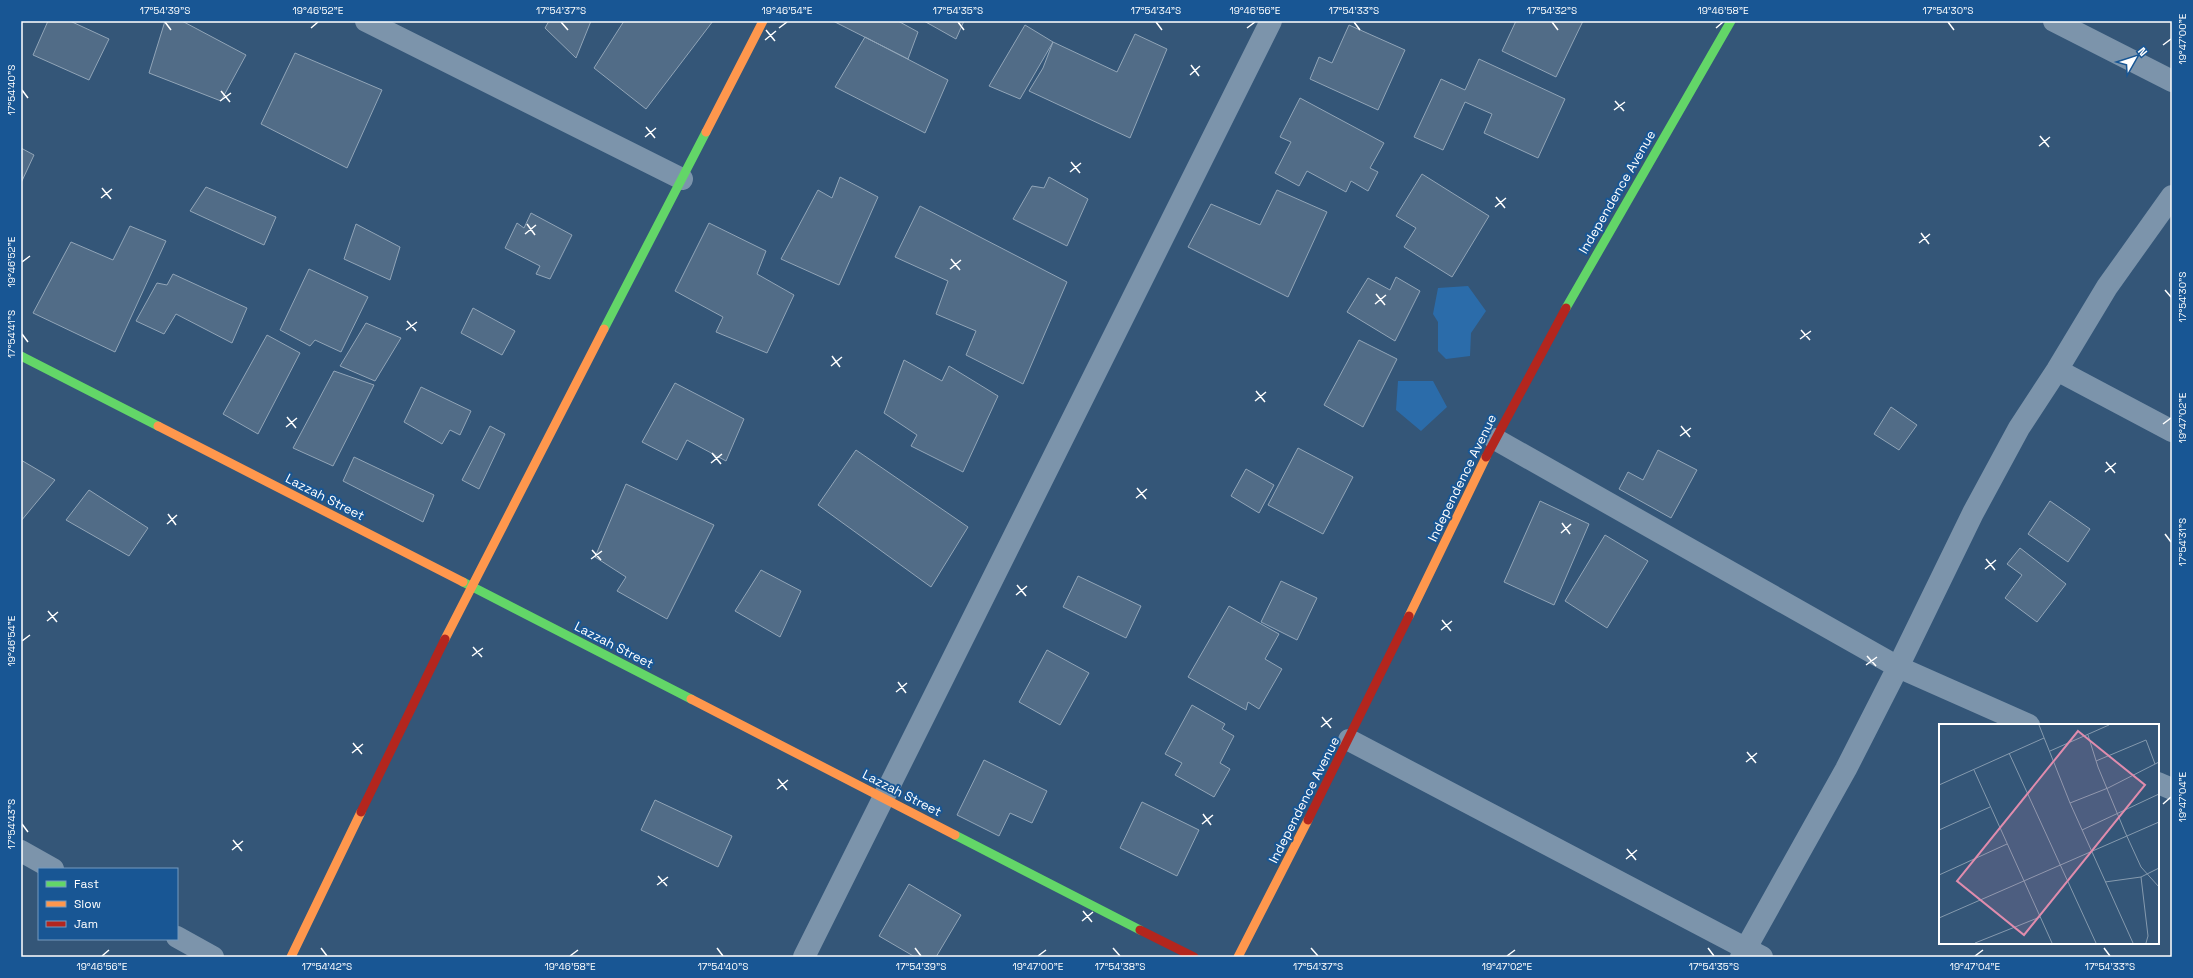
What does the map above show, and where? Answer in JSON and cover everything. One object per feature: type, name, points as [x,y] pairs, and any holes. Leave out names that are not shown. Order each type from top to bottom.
[{"type":"street","points":[[366,21],[682,179]]},
{"type":"street","points":[[291,957],[471,586],[763,21]]},
{"type":"street","points":[[804,957],[1271,21]]},
{"type":"street","name":"Independence Avenue","points":[[1238,957],[1349,740],[1495,439],[1595,256],[1731,21]]},
{"type":"street","points":[[2054,21],[2172,81]]},
{"type":"street","points":[[1349,740],[1750,955],[1898,667],[1976,506],[2019,428],[2057,370],[2107,287],[2172,196]]},
{"type":"street","name":"Lazzah Street","points":[[21,356],[1194,957]]},
{"type":"street","points":[[2057,370],[2172,431]]},
{"type":"street","points":[[1495,439],[1898,667],[2027,724]]},
{"type":"street","points":[[2159,783],[2172,789]]},
{"type":"street","points":[[21,851],[51,868]]},
{"type":"street","points":[[178,938],[213,957]]},
{"type":"shaded area","points":[[1468,286],[1486,311],[1471,333],[1470,356],[1446,359],[1438,351],[1438,322],[1433,314],[1438,288]]},
{"type":"shaded area","points":[[1398,381],[1433,381],[1447,407],[1421,431],[1396,410]]},
{"type":"building","points":[[48,21],[70,21],[109,39],[89,80],[33,55]]},
{"type":"building","points":[[165,21],[182,21],[246,55],[221,101],[149,73]]},
{"type":"building","points":[[549,21],[591,21],[576,58],[545,28]]},
{"type":"building","points":[[624,21],[713,21],[646,109],[594,68]]},
{"type":"building","points":[[833,21],[898,21],[918,32],[908,59]]},
{"type":"building","points":[[924,21],[964,21],[956,39]]},
{"type":"building","points":[[1516,21],[1583,21],[1556,77],[1502,51]]},
{"type":"building","points":[[1025,25],[1053,42],[1020,99],[989,86]]},
{"type":"building","points":[[1349,25],[1405,50],[1378,110],[1310,79],[1319,57],[1332,63]]},
{"type":"building","points":[[1135,34],[1167,49],[1130,138],[1029,91],[1043,68],[1053,42],[1117,72]]},
{"type":"building","points":[[865,37],[948,80],[925,133],[835,87]]},
{"type":"building","points":[[295,53],[382,90],[347,168],[261,124]]},
{"type":"building","points":[[1479,59],[1565,99],[1538,158],[1484,133],[1492,114],[1465,102],[1443,150],[1414,137],[1441,79],[1465,90]]},
{"type":"building","points":[[1300,98],[1384,143],[1370,168],[1378,172],[1368,191],[1351,181],[1346,192],[1307,171],[1299,186],[1275,173],[1291,142],[1280,137]]},
{"type":"building","points":[[21,148],[34,155],[21,183]]},
{"type":"building","points":[[1422,174],[1489,216],[1452,277],[1404,247],[1416,228],[1396,216]]},
{"type":"building","points":[[840,177],[878,197],[839,285],[781,259],[818,190],[832,198]]},
{"type":"building","points":[[1049,177],[1088,199],[1067,246],[1013,219],[1032,186],[1044,188]]},
{"type":"building","points":[[206,187],[276,217],[264,245],[190,211]]},
{"type":"building","points":[[1277,190],[1327,212],[1288,297],[1188,247],[1211,204],[1260,225]]},
{"type":"building","points":[[920,206],[1067,282],[1023,384],[966,355],[976,331],[936,314],[948,281],[895,257]]},
{"type":"building","points":[[531,213],[572,235],[550,279],[536,274],[540,266],[505,248],[517,223],[524,228]]},
{"type":"building","points":[[709,223],[766,251],[757,274],[794,295],[767,353],[716,332],[723,317],[675,291]]},
{"type":"building","points":[[356,224],[400,247],[390,280],[344,259]]},
{"type":"building","points":[[130,226],[166,241],[115,352],[33,313],[71,242],[113,260]]},
{"type":"building","points":[[309,269],[368,297],[341,352],[315,340],[310,346],[280,330]]},
{"type":"building","points":[[173,274],[247,308],[232,343],[176,314],[164,334],[136,321],[157,283],[167,285]]},
{"type":"building","points":[[1396,277],[1420,291],[1395,341],[1347,312],[1368,278],[1390,290]]},
{"type":"building","points":[[473,308],[515,331],[502,355],[461,333]]},
{"type":"building","points":[[366,323],[401,338],[375,381],[340,366]]},
{"type":"building","points":[[267,335],[300,353],[258,434],[223,414]]},
{"type":"building","points":[[1359,340],[1397,359],[1363,427],[1324,405]]},
{"type":"building","points":[[904,360],[942,381],[949,366],[998,396],[963,472],[911,446],[917,435],[884,413]]},
{"type":"building","points":[[334,371],[374,385],[333,466],[293,448]]},
{"type":"building","points":[[675,383],[744,419],[726,461],[687,440],[677,460],[642,442]]},
{"type":"building","points":[[421,387],[471,411],[460,435],[450,430],[442,444],[404,422]]},
{"type":"building","points":[[1891,407],[1917,425],[1899,450],[1874,434]]},
{"type":"building","points":[[490,426],[505,434],[479,489],[462,480]]},
{"type":"building","points":[[1298,448],[1353,477],[1323,534],[1268,505]]},
{"type":"building","points":[[856,450],[968,527],[931,587],[818,505]]},
{"type":"building","points":[[1658,450],[1697,470],[1671,518],[1619,489],[1628,472],[1643,480]]},
{"type":"building","points":[[354,457],[434,495],[423,522],[343,481]]},
{"type":"building","points":[[21,460],[55,480],[21,521]]},
{"type":"building","points":[[1246,469],[1274,485],[1259,513],[1231,496]]},
{"type":"building","points":[[626,484],[714,525],[667,619],[617,591],[626,577],[595,557]]},
{"type":"building","points":[[89,490],[148,528],[129,556],[66,520]]},
{"type":"building","points":[[1540,501],[1589,524],[1554,605],[1504,582]]},
{"type":"building","points":[[2050,501],[2090,529],[2068,562],[2028,534]]},
{"type":"building","points":[[1605,535],[1648,561],[1607,628],[1565,601]]},
{"type":"building","points":[[2020,548],[2066,584],[2037,622],[2005,598],[2022,575],[2007,564]]},
{"type":"building","points":[[761,570],[801,591],[780,637],[735,611]]},
{"type":"building","points":[[1078,576],[1141,606],[1126,638],[1063,607]]},
{"type":"building","points":[[1281,581],[1317,598],[1297,640],[1261,622]]},
{"type":"building","points":[[1229,606],[1279,634],[1265,659],[1282,669],[1259,709],[1248,702],[1246,710],[1188,677]]},
{"type":"building","points":[[1047,650],[1089,673],[1060,725],[1019,702]]},
{"type":"building","points":[[1192,705],[1225,724],[1222,729],[1234,736],[1220,763],[1230,769],[1214,797],[1175,775],[1182,763],[1165,754]]},
{"type":"building","points":[[984,760],[1047,791],[1032,823],[1010,813],[999,836],[957,815]]},
{"type":"building","points":[[655,800],[732,836],[718,867],[641,830]]},
{"type":"building","points":[[1142,802],[1199,830],[1177,876],[1120,848]]},
{"type":"building","points":[[909,884],[961,915],[936,957],[915,957],[879,936]]},
{"type":"traffic: fast","points":[[1566,308],[1731,21]]},
{"type":"traffic: fast","points":[[604,329],[706,132]]},
{"type":"traffic: fast","points":[[21,356],[158,426]]},
{"type":"traffic: fast","points":[[463,582],[691,699]]},
{"type":"traffic: fast","points":[[955,835],[1140,930]]},
{"type":"traffic: slow","points":[[706,132],[763,21]]},
{"type":"traffic: slow","points":[[445,639],[604,329]]},
{"type":"traffic: slow","points":[[158,426],[463,582]]},
{"type":"traffic: slow","points":[[1409,616],[1486,457]]},
{"type":"traffic: slow","points":[[691,699],[955,835]]},
{"type":"traffic: slow","points":[[291,957],[361,812]]},
{"type":"traffic: slow","points":[[1238,957],[1308,820]]},
{"type":"traffic: jam","points":[[1486,457],[1566,308]]},
{"type":"traffic: jam","points":[[1308,820],[1409,616]]},
{"type":"traffic: jam","points":[[361,812],[445,639]]},
{"type":"traffic: jam","points":[[1140,930],[1194,957]]}]
